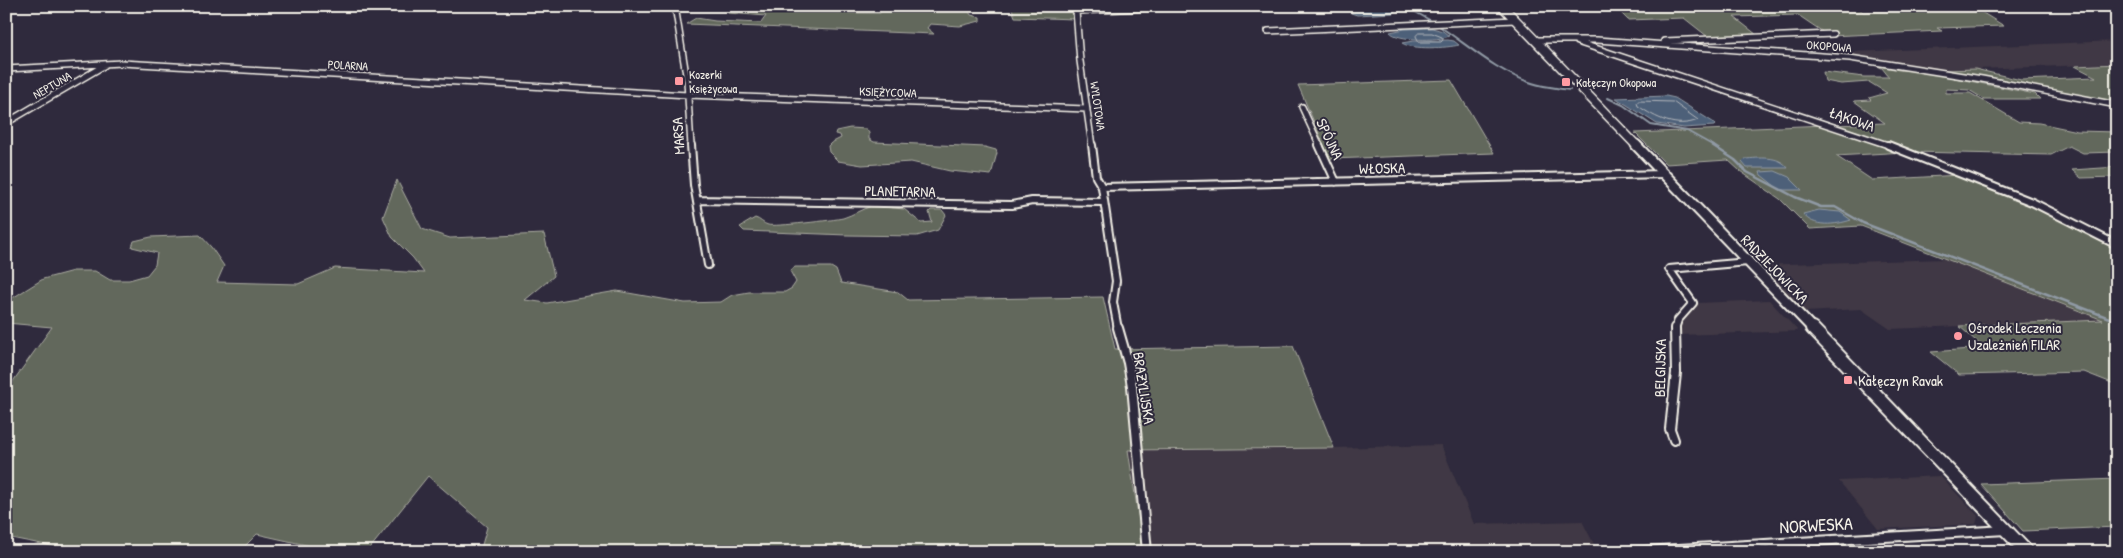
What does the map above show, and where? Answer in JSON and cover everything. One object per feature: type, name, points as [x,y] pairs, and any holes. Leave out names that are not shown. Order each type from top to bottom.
[{"type":"main road","name":"RADZIEJOWICKA","points":[[1502,6],[2027,552]]},
{"type":"street","name":"MARSA","points":[[675,6],[688,95],[697,200],[708,265]]},
{"type":"street","name":"WYLOTOWA","points":[[1103,202],[1102,187],[1096,178],[1076,11],[1190,6]]},
{"type":"street","points":[[1268,31],[1515,20]]},
{"type":"street","points":[[1658,44],[1659,41],[1833,34]]},
{"type":"street","name":"OKOPOWA","points":[[1535,40],[1570,39],[1658,44],[1881,62],[2044,90],[2117,105]]},
{"type":"street","name":"ŁĄKOWA","points":[[1570,39],[1902,150],[2032,202],[2117,244]]},
{"type":"street","name":"NEPTUNA","points":[[6,122],[107,64]]},
{"type":"street","name":"POLARNA","points":[[6,69],[136,64],[688,95]]},
{"type":"street","name":"KSIĘŻYCOWA","points":[[688,95],[1087,108]]},
{"type":"street","name":"SPÓJNA","points":[[1302,107],[1336,182]]},
{"type":"street","name":"WŁOSKA","points":[[1102,187],[1664,174]]},
{"type":"street","name":"PLANETARNA","points":[[697,200],[1012,205],[1032,201],[1103,202]]},
{"type":"street","name":"BRAZYLIJSKA","points":[[1103,202],[1116,281],[1113,288],[1114,317],[1128,362],[1133,401],[1140,458],[1147,552]]},
{"type":"street","name":"BELGIJSKA","points":[[1674,440],[1670,429],[1676,372],[1674,332],[1678,320],[1693,303],[1669,269],[1748,262]]},
{"type":"street","name":"NORWESKA","points":[[1627,552],[2006,530]]},
{"type":"shaded area","points":[[2117,41],[2117,64],[1945,70],[1829,55],[1828,53]]},
{"type":"shaded area","points":[[1947,259],[2104,320],[1890,329],[1861,309],[1805,312],[1760,265]]},
{"type":"shaded area","points":[[1769,300],[1798,331],[1678,335],[1682,322],[1697,303]]},
{"type":"shaded area","points":[[1441,445],[1474,524],[1582,521],[1598,552],[1144,552],[1128,450]]},
{"type":"shaded area","points":[[1940,476],[1978,516],[1976,524],[1878,529],[1839,481]]},
{"type":"green space","points":[[884,6],[966,6],[971,15],[980,17],[980,21],[960,26],[930,24],[927,28],[934,34],[686,24],[696,18],[715,21],[761,23],[766,16],[728,13],[728,8],[760,8],[782,12],[880,13]]},
{"type":"green space","points":[[1011,6],[1073,6],[1075,19],[1015,17]]},
{"type":"green space","points":[[1614,6],[1856,6],[1863,12],[1975,8],[2004,26],[1937,28],[1942,31],[1829,36],[1798,15],[1734,17],[1761,38],[1712,40],[1684,18],[1628,20]]},
{"type":"green space","points":[[2117,64],[2117,104],[1945,70],[1975,69],[2021,80],[2096,77],[2075,66]]},
{"type":"green space","points":[[1875,65],[1899,70],[1919,71],[2035,94],[2040,99],[1984,99],[1969,90],[1946,89],[1946,93],[1970,93],[2019,122],[2039,123],[2077,131],[2117,132],[2117,152],[2083,153],[2069,146],[2051,155],[1911,152],[1834,125],[1885,123],[1854,101],[1871,100],[1869,98],[1887,93],[1869,82],[1841,84],[1825,81],[1823,72],[1864,77],[1889,77],[1882,68]]},
{"type":"green space","points":[[1451,80],[1494,153],[1330,159],[1298,85]]},
{"type":"green space","points":[[1826,125],[1905,152],[1836,156],[1872,180],[1960,175],[2026,202],[2068,222],[2117,250],[2117,385],[2084,372],[1959,375],[1931,352],[1984,348],[1959,326],[2103,320],[1861,226],[1810,229],[1780,199],[1740,171],[1728,160],[1666,164],[1635,133]]},
{"type":"green space","points":[[850,128],[866,129],[869,133],[869,139],[874,142],[985,147],[996,150],[997,153],[991,175],[950,171],[911,162],[862,165],[838,161],[829,152],[828,146],[841,138],[840,135],[835,134],[836,131]]},
{"type":"green space","points":[[2117,167],[2117,177],[2081,178],[2072,170]]},
{"type":"green space","points":[[397,180],[422,229],[450,238],[544,234],[554,276],[525,300],[547,303],[617,291],[685,303],[721,302],[732,295],[749,292],[785,292],[792,288],[796,282],[790,271],[795,267],[831,267],[836,270],[841,283],[898,292],[908,300],[1103,297],[1115,349],[1293,346],[1334,448],[1128,450],[1144,552],[480,552],[487,527],[428,476],[367,552],[337,552],[257,534],[239,552],[82,552],[6,537],[6,391],[52,327],[6,323],[6,302],[43,279],[73,271],[95,271],[110,280],[129,280],[147,275],[155,265],[157,253],[132,247],[134,241],[151,237],[200,235],[224,266],[217,282],[298,284],[335,268],[424,273],[413,258],[392,237],[383,217]]},
{"type":"green space","points":[[872,206],[904,209],[921,223],[932,222],[929,212],[931,210],[942,210],[946,215],[938,230],[917,236],[744,231],[740,227],[755,218],[766,224],[773,225],[838,219]]},
{"type":"green space","points":[[2117,479],[2117,527],[2023,531],[1981,484]]},
{"type":"water","points":[[1387,7],[1395,11],[1393,13],[1357,15],[1351,13],[1352,8]]},
{"type":"water","points":[[1432,28],[1443,31],[1449,36],[1437,39],[1409,39],[1390,32],[1405,29]]},
{"type":"water","points":[[1413,41],[1454,41],[1459,45],[1421,48],[1402,43]]},
{"type":"water","points":[[1666,96],[1675,98],[1716,124],[1714,126],[1684,128],[1657,124],[1616,98]]},
{"type":"water","points":[[1745,159],[1774,159],[1788,168],[1747,168],[1742,162]]},
{"type":"water","points":[[1775,171],[1789,177],[1802,190],[1780,190],[1761,175],[1760,172]]},
{"type":"water","points":[[1819,210],[1840,212],[1851,220],[1825,224],[1813,222],[1803,214]]},
{"type":"waterway","points":[[1405,6],[1433,22]]},
{"type":"waterway","points":[[1439,26],[1484,58],[1519,78],[1537,84],[1570,90]]},
{"type":"waterway","points":[[1608,98],[1623,105],[1651,125],[1687,131],[1714,146]]},
{"type":"waterway","points":[[1712,145],[1735,160],[1747,172],[1795,197],[1821,207],[1835,207],[1863,223],[2117,321]]},
{"type":"place","name":"Kozerki Księżycowa","points":[[679,81]]},
{"type":"place","name":"Kałęczyn Okopowa","points":[[1566,82]]},
{"type":"place","name":"Ośrodek Leczenia Uzależnień FILAR","points":[[1958,336]]},
{"type":"place","name":"Kałęczyn Ravak","points":[[1848,380]]}]
